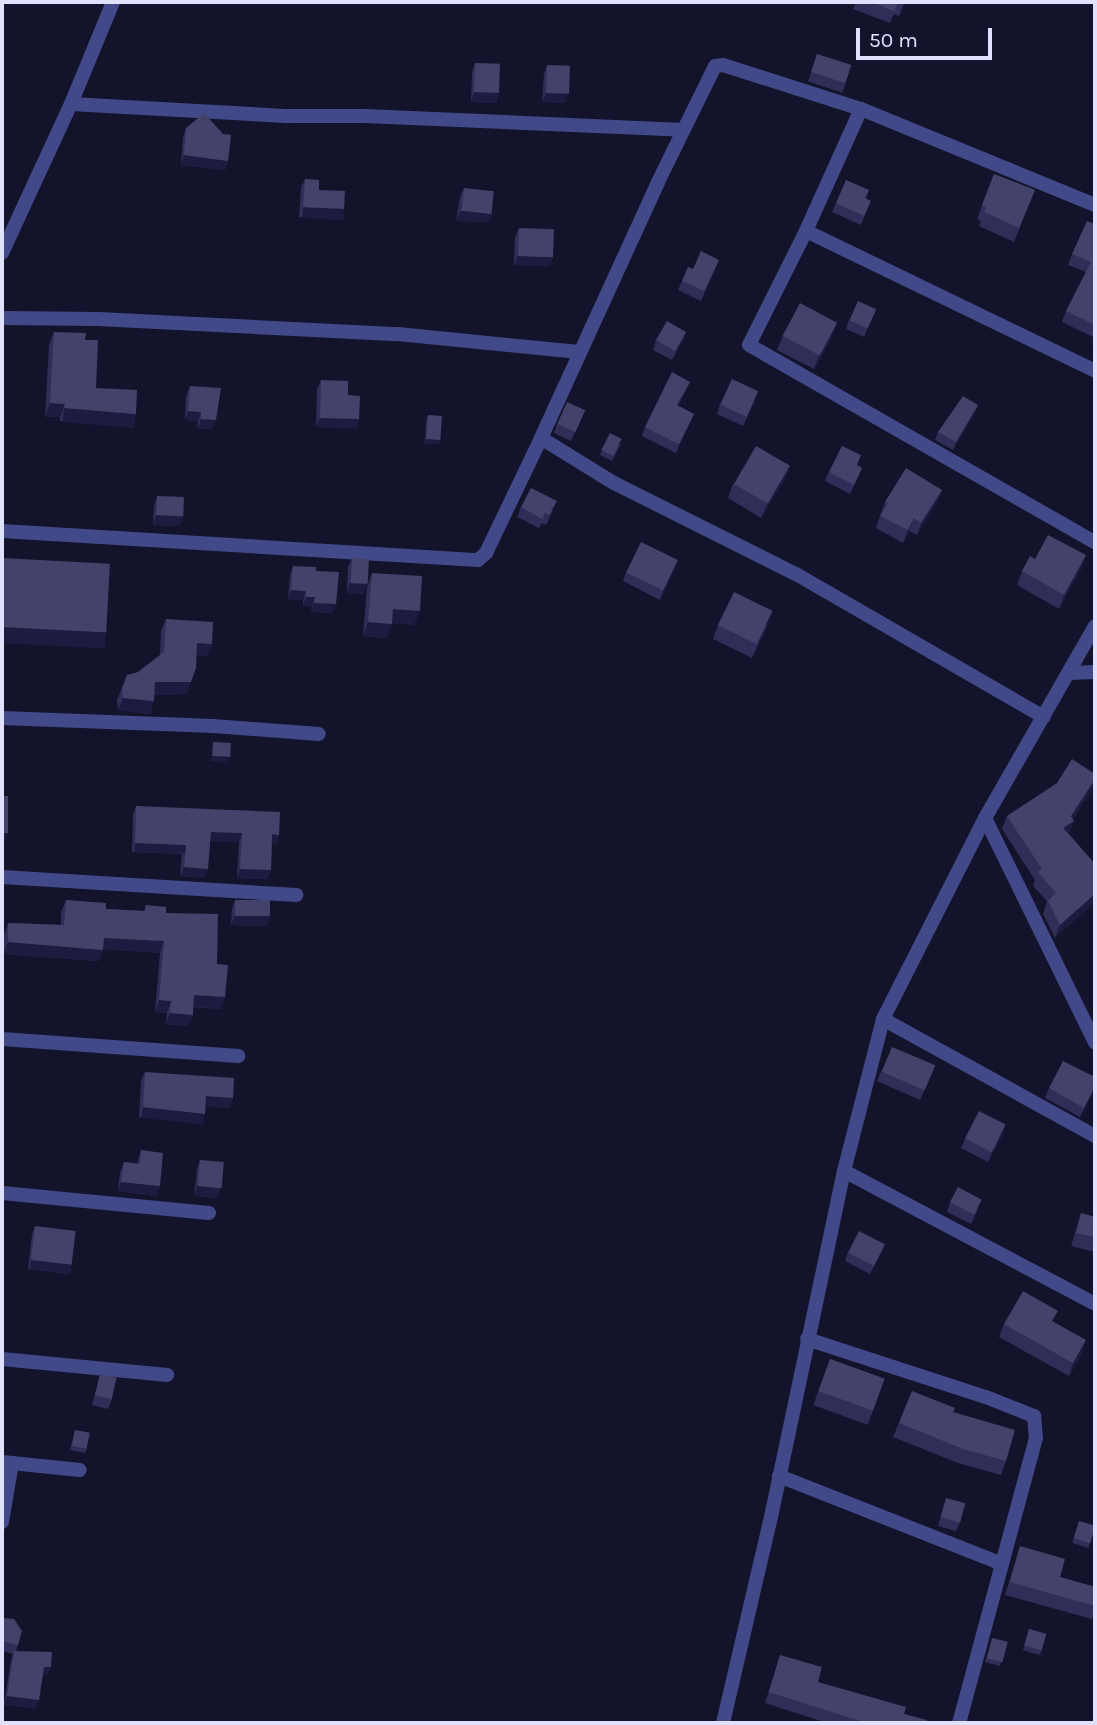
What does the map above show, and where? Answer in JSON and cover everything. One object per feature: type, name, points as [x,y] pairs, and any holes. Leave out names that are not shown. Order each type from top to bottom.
[{"type":"street","points":[[2,253],[71,104],[113,2]]},
{"type":"street","points":[[2,531],[478,560],[486,553],[715,66],[723,65],[860,109],[1095,205]]},
{"type":"street","points":[[71,104],[289,116],[365,116],[683,130]]},
{"type":"street","points":[[860,109],[806,231],[749,345],[1095,542]]},
{"type":"street","points":[[806,231],[1095,371]]},
{"type":"street","points":[[2,318],[98,319],[398,334],[579,352]]},
{"type":"street","points":[[541,438],[614,483],[796,574],[1044,718]]},
{"type":"street","points":[[723,1723],[844,1171],[883,1019],[985,818],[1095,626]]},
{"type":"street","points":[[1069,673],[1095,672]]},
{"type":"street","points":[[2,718],[213,726],[319,734]]},
{"type":"street","points":[[985,818],[1095,1043]]},
{"type":"street","points":[[2,877],[296,895]]},
{"type":"street","points":[[883,1019],[1095,1136]]},
{"type":"street","points":[[2,1039],[238,1056]]},
{"type":"street","points":[[844,1171],[1095,1304]]},
{"type":"street","points":[[2,1193],[209,1213]]},
{"type":"street","points":[[807,1339],[986,1397],[1034,1416],[1036,1438],[1000,1563],[959,1723]]},
{"type":"street","points":[[2,1359],[167,1375]]},
{"type":"street","points":[[2,1522],[7,1462],[80,1470]]},
{"type":"street","points":[[779,1476],[1000,1563]]},
{"type":"building","points":[[872,2],[898,2],[894,11]]},
{"type":"building","points":[[817,54],[851,65],[845,83],[811,72]]},
{"type":"building","points":[[475,63],[500,64],[499,93],[474,92]]},
{"type":"building","points":[[547,65],[570,66],[569,94],[546,93]]},
{"type":"building","points":[[204,113],[223,134],[231,135],[228,161],[184,155],[186,128]]},
{"type":"building","points":[[994,174],[1035,190],[1019,228],[984,212],[986,207],[982,205]]},
{"type":"building","points":[[305,179],[319,180],[319,190],[345,191],[344,209],[303,207]]},
{"type":"building","points":[[846,180],[869,190],[865,198],[871,201],[864,216],[836,203]]},
{"type":"building","points":[[464,188],[494,191],[491,214],[462,211]]},
{"type":"building","points":[[1087,221],[1095,224],[1095,325],[1066,311],[1091,262],[1072,254]]},
{"type":"building","points":[[519,228],[554,229],[553,257],[518,256]]},
{"type":"building","points":[[701,251],[719,260],[704,291],[682,281],[688,267],[693,269]]},
{"type":"building","points":[[858,301],[876,309],[868,328],[849,320]]},
{"type":"building","points":[[800,303],[837,323],[820,355],[783,336]]},
{"type":"building","points":[[667,321],[686,332],[675,351],[656,340]]},
{"type":"building","points":[[54,332],[86,333],[85,340],[98,340],[96,388],[137,390],[136,414],[64,408],[65,404],[50,403]]},
{"type":"building","points":[[672,372],[690,382],[677,405],[694,414],[679,444],[645,427]]},
{"type":"building","points":[[732,379],[758,391],[746,417],[720,404]]},
{"type":"building","points":[[321,380],[348,381],[348,395],[360,396],[359,419],[320,418]]},
{"type":"building","points":[[190,386],[221,388],[216,420],[201,419],[201,412],[188,411]]},
{"type":"building","points":[[963,396],[978,405],[956,442],[938,432]]},
{"type":"building","points":[[567,402],[585,410],[576,432],[557,424]]},
{"type":"building","points":[[428,415],[442,416],[440,440],[426,439]]},
{"type":"building","points":[[610,433],[622,439],[613,456],[601,450]]},
{"type":"building","points":[[756,446],[790,466],[768,504],[734,484]]},
{"type":"building","points":[[842,446],[861,455],[857,465],[862,468],[854,485],[829,472]]},
{"type":"building","points":[[906,468],[942,490],[921,523],[914,518],[908,530],[880,516],[888,503],[885,502]]},
{"type":"building","points":[[531,488],[557,501],[549,515],[545,513],[542,519],[521,507]]},
{"type":"building","points":[[157,496],[184,497],[183,516],[156,515]]},
{"type":"building","points":[[1048,535],[1086,555],[1064,595],[1022,571],[1030,556],[1035,559]]},
{"type":"building","points":[[641,542],[678,560],[663,591],[626,573]]},
{"type":"building","points":[[2,558],[110,564],[106,633],[2,627]]},
{"type":"building","points":[[352,558],[369,559],[368,584],[351,583]]},
{"type":"building","points":[[293,566],[339,572],[336,604],[314,603],[315,597],[306,597],[306,591],[291,590]]},
{"type":"building","points":[[372,573],[422,576],[420,611],[393,609],[392,624],[368,622]]},
{"type":"building","points":[[734,592],[773,611],[756,644],[718,625]]},
{"type":"building","points":[[166,619],[213,622],[212,644],[197,643],[196,668],[191,682],[155,682],[154,701],[123,698],[122,688],[127,675],[138,672],[164,652]]},
{"type":"building","points":[[213,742],[231,743],[230,757],[212,756]]},
{"type":"building","points":[[1072,759],[1095,774],[1095,779],[1071,816],[1074,821],[1063,828],[1095,864],[1095,894],[1060,925],[1048,901],[1056,893],[1038,872],[1042,869],[1007,816],[1057,783]]},
{"type":"building","points":[[2,796],[8,796],[8,833],[2,833]]},
{"type":"building","points":[[136,806],[280,812],[279,835],[272,834],[271,870],[240,869],[242,833],[211,832],[208,869],[184,867],[186,845],[135,843]]},
{"type":"building","points":[[66,900],[106,903],[106,909],[145,911],[146,905],[166,907],[166,913],[218,914],[217,964],[228,965],[225,997],[194,995],[193,1015],[170,1013],[171,1001],[159,1000],[164,941],[104,938],[103,950],[8,942],[8,923],[64,925]]},
{"type":"building","points":[[235,900],[270,900],[270,916],[235,916]]},
{"type":"building","points":[[892,1047],[935,1065],[925,1090],[881,1072]]},
{"type":"building","points":[[1063,1061],[1095,1077],[1095,1086],[1084,1108],[1049,1088]]},
{"type":"building","points":[[145,1072],[234,1078],[233,1098],[206,1096],[205,1114],[143,1107]]},
{"type":"building","points":[[979,1111],[1006,1125],[992,1152],[965,1139]]},
{"type":"building","points":[[141,1150],[163,1153],[160,1186],[121,1182],[124,1162],[140,1164]]},
{"type":"building","points":[[200,1160],[224,1162],[222,1188],[198,1186]]},
{"type":"building","points":[[958,1187],[982,1200],[974,1215],[950,1202]]},
{"type":"building","points":[[1081,1213],[1095,1217],[1095,1237],[1076,1233]]},
{"type":"building","points":[[35,1226],[76,1231],[72,1265],[31,1260]]},
{"type":"building","points":[[859,1231],[885,1244],[874,1266],[848,1252]]},
{"type":"building","points":[[1023,1291],[1058,1311],[1052,1321],[1086,1340],[1073,1363],[1004,1324]]},
{"type":"building","points":[[830,1359],[885,1379],[873,1411],[818,1391]]},
{"type":"building","points":[[100,1374],[117,1378],[112,1399],[95,1395]]},
{"type":"building","points":[[912,1391],[955,1408],[953,1412],[1015,1430],[1006,1461],[963,1449],[899,1423]]},
{"type":"building","points":[[75,1430],[90,1433],[87,1449],[72,1446]]},
{"type":"building","points":[[946,1498],[965,1503],[960,1522],[941,1517]]},
{"type":"building","points":[[1079,1521],[1095,1526],[1090,1543],[1074,1538]]},
{"type":"building","points":[[1020,1546],[1065,1559],[1060,1577],[1095,1587],[1095,1606],[1010,1582]]},
{"type":"building","points":[[2,1618],[14,1619],[22,1631],[18,1645],[2,1641]]},
{"type":"building","points":[[1029,1629],[1046,1634],[1042,1650],[1024,1645]]},
{"type":"building","points":[[992,1638],[1008,1642],[1002,1662],[987,1658]]},
{"type":"building","points":[[14,1651],[52,1652],[51,1667],[44,1667],[39,1700],[7,1696]]},
{"type":"building","points":[[780,1655],[822,1667],[818,1682],[906,1707],[904,1714],[927,1720],[926,1723],[866,1723],[769,1692]]}]
